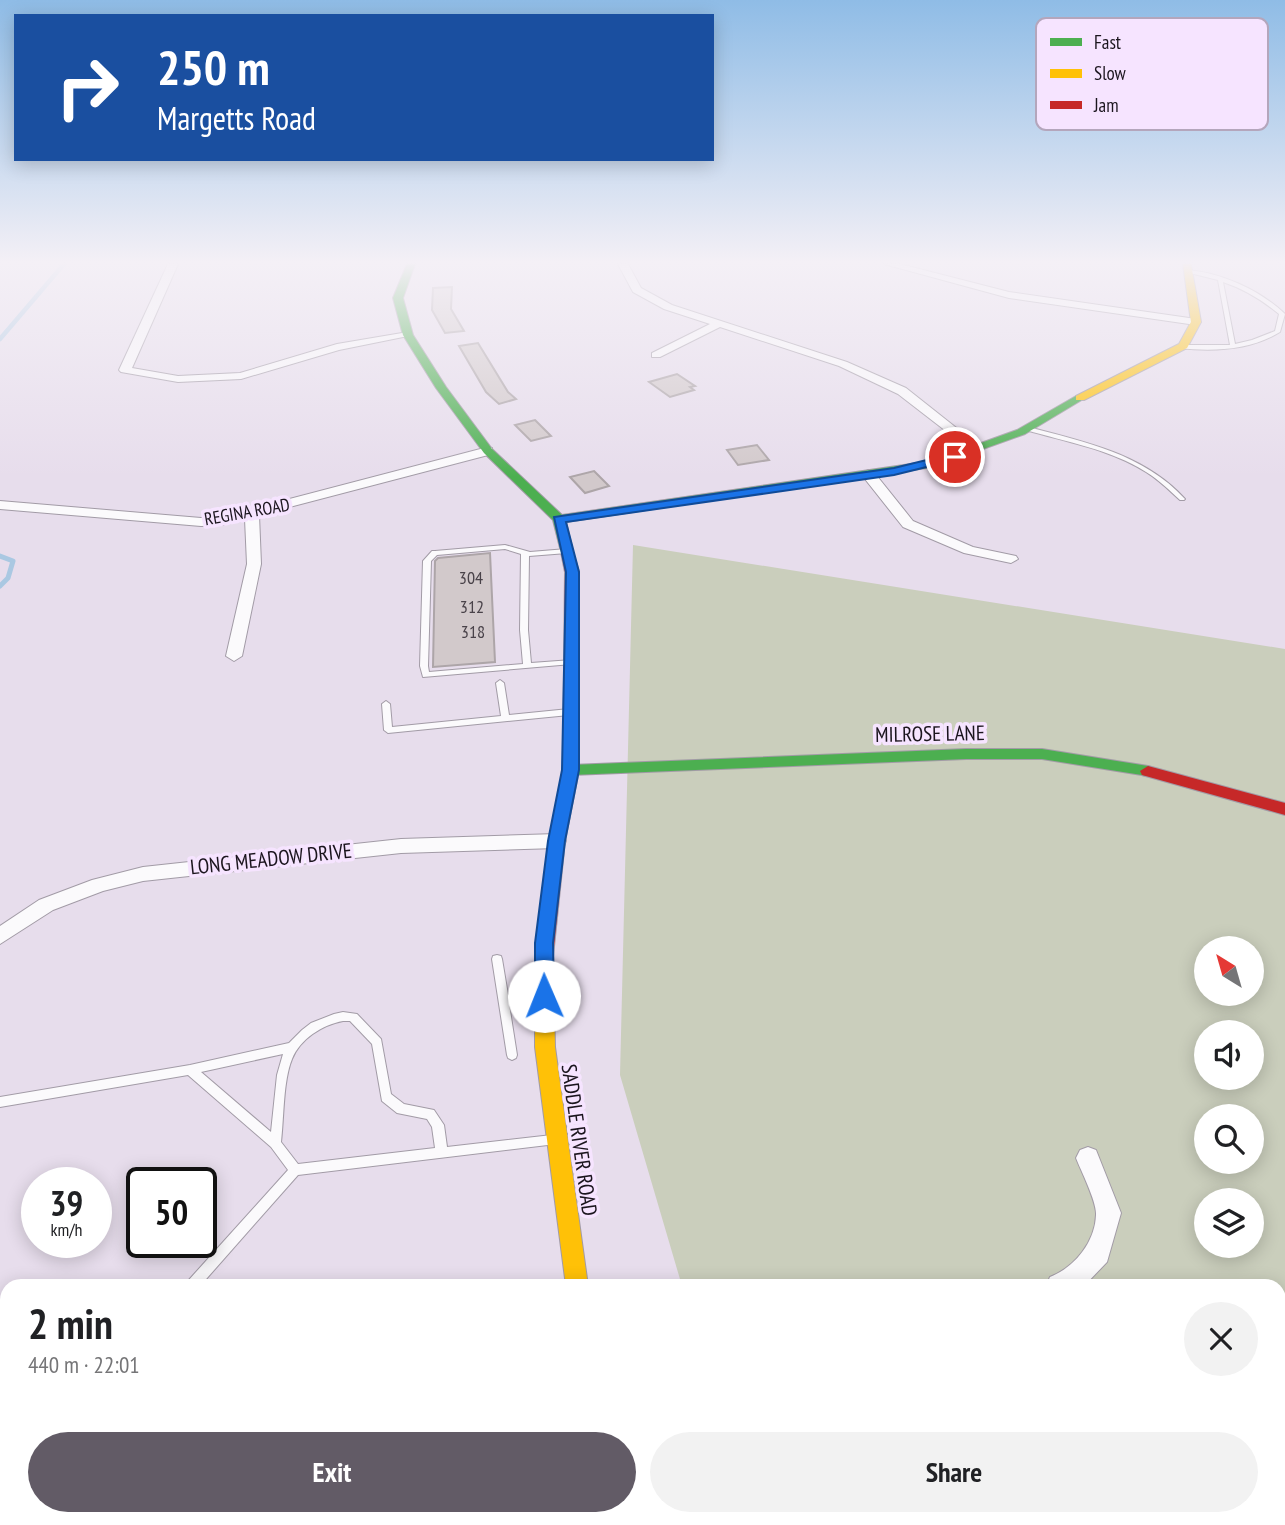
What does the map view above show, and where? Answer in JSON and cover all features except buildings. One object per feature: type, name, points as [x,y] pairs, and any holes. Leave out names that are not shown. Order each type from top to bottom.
[{"type":"street","points":[[140,335],[125,370],[178,379],[240,376],[337,347],[407,335]]},
{"type":"street","points":[[408,335],[441,388],[488,452],[559,519],[933,464],[1028,429],[1120,376],[1181,347],[1190,335]]},
{"type":"street","points":[[656,355],[696,335]]},
{"type":"street","points":[[757,335],[844,364],[902,391],[977,449]]},
{"type":"street","name":"REGINA ROAD","points":[[0,505],[201,522],[252,515],[488,452]]},
{"type":"street","points":[[869,474],[908,524],[969,550],[1011,559]]},
{"type":"street","points":[[234,656],[254,564],[252,515]]},
{"type":"street","name":"SADDLE RIVER ROAD","points":[[559,519],[572,572],[570,770],[557,841],[544,943],[545,1047],[576,1279]]},
{"type":"street","name":"MILROSE LANE","points":[[570,770],[966,754],[1042,754],[1131,766],[1285,809]]},
{"type":"street","name":"LONG MEADOW DRIVE","points":[[0,936],[46,905],[99,885],[143,874],[401,846],[557,841]]},
{"type":"street","points":[[1074,1279],[1098,1253],[1109,1213],[1088,1158]]},
{"type":"lane","points":[[1231,335],[1233,347]]},
{"type":"lane","points":[[1181,347],[1233,347],[1258,342],[1271,335]]},
{"type":"lane","points":[[1028,429],[1138,462],[1167,482],[1182,499]]},
{"type":"lane","points":[[567,551],[525,552],[505,547],[435,553],[427,561],[424,666],[426,674],[572,662]]},
{"type":"lane","points":[[525,552],[524,630],[527,666]]},
{"type":"lane","points":[[500,683],[505,718]]},
{"type":"lane","points":[[386,704],[387,730],[571,711]]},
{"type":"lane","points":[[497,959],[512,1055]]},
{"type":"lane","points":[[503,1000],[544,996]]},
{"type":"lane","points":[[275,1143],[287,1057],[319,1024],[338,1015],[353,1017],[377,1042],[386,1097],[401,1109],[430,1114],[438,1125],[442,1153]]},
{"type":"lane","points":[[0,1102],[131,1077],[190,1070],[294,1047]]},
{"type":"lane","points":[[190,1070],[275,1143],[295,1170]]},
{"type":"lane","points":[[198,1279],[295,1170],[557,1139]]},
{"type":"green space","points":[[633,545],[1285,649],[1285,1279],[680,1279],[620,1075]]},
{"type":"waterway","points":[[0,339],[3,335]]},
{"type":"waterway","points":[[0,556],[13,561],[8,578],[0,586]]},
{"type":"traffic: fast","points":[[408,335],[441,388],[488,451],[559,519],[567,552]]},
{"type":"traffic: fast","points":[[559,519],[933,464],[1021,432],[1080,398]]},
{"type":"traffic: fast","points":[[571,770],[966,754],[1042,754],[1148,771]]},
{"type":"traffic: slow","points":[[1080,398],[1183,346],[1189,335]]},
{"type":"traffic: slow","points":[[544,956],[545,1047],[576,1279]]},
{"type":"traffic: jam","points":[[544,956],[557,841],[571,770],[572,572],[567,552]]},
{"type":"traffic: jam","points":[[1148,771],[1285,809]]},
{"type":"route","points":[[544,996],[544,943],[557,841],[570,770],[572,572],[559,519],[894,471],[955,457]]}]
